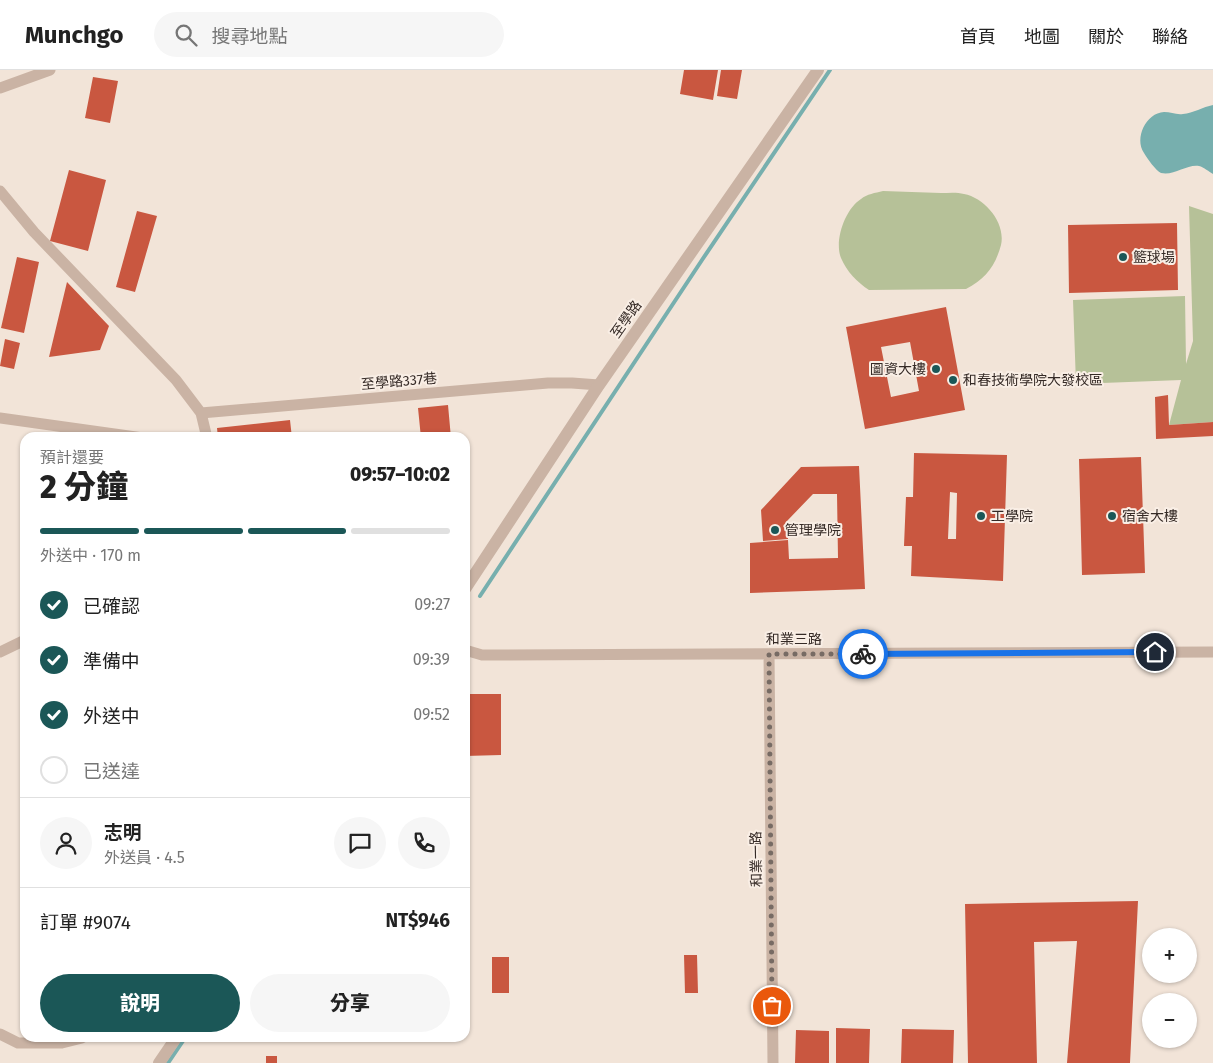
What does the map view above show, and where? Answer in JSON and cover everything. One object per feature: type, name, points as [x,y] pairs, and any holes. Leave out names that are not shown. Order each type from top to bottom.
[{"type":"street","points":[[0,88],[50,70]]},
{"type":"street","name":"至學路","points":[[470,581],[598,385],[818,70]]},
{"type":"street","points":[[0,191],[34,232],[176,380],[201,414],[206,432]]},
{"type":"street","name":"至學路337巷","points":[[201,414],[548,384],[598,385]]},
{"type":"street","points":[[0,418],[100,432]]},
{"type":"street","points":[[0,652],[20,642]]},
{"type":"street","name":"和業三路","points":[[470,651],[482,655],[1213,652]]},
{"type":"street","name":"和業一路","points":[[769,654],[773,1063]]},
{"type":"street","points":[[0,1034],[18,1043],[66,1042]]},
{"type":"street","points":[[159,1063],[173,1042]]},
{"type":"green space","points":[[883,191],[958,193],[972,196],[986,206],[997,220],[1002,237],[999,253],[988,272],[979,281],[966,289],[869,290],[865,287],[856,280],[843,263],[839,251],[840,234],[850,210],[855,204],[866,196]]},
{"type":"green space","points":[[1189,206],[1213,214],[1213,422],[1169,425],[1181,380],[1076,384],[1073,300],[1185,296],[1186,364],[1193,341]]},
{"type":"water","points":[[1213,105],[1213,174],[1199,166],[1171,173],[1159,172],[1149,161],[1141,147],[1141,134],[1147,121],[1158,113],[1183,114]]},
{"type":"building","points":[[684,70],[718,70],[713,100],[680,94]]},
{"type":"building","points":[[721,70],[742,70],[737,99],[717,96]]},
{"type":"building","points":[[93,77],[118,81],[110,123],[85,118]]},
{"type":"building","points":[[69,170],[106,180],[88,251],[50,241]]},
{"type":"building","points":[[137,211],[157,216],[135,292],[116,287]]},
{"type":"building","name":"籃球場","points":[[1177,223],[1178,290],[1069,293],[1068,225]]},
{"type":"building","points":[[17,257],[39,262],[24,333],[1,328]]},
{"type":"building","points":[[67,282],[109,326],[100,350],[49,357]]},
{"type":"building","points":[[946,307],[965,410],[865,429],[846,327]],"holes":[[[910,342],[919,391],[891,397],[881,347]]]},
{"type":"building","points":[[5,339],[20,343],[14,369],[0,366]]},
{"type":"building","points":[[1168,395],[1169,425],[1213,422],[1213,436],[1156,439],[1155,397]]},
{"type":"building","points":[[448,405],[450,432],[420,432],[418,408]]},
{"type":"building","points":[[290,420],[291,432],[217,432],[217,428]]},
{"type":"building","points":[[914,453],[1007,455],[1003,581],[911,576],[912,546],[904,546],[906,497],[913,497]],"holes":[[[950,492],[957,493],[956,539],[948,539]]]},
{"type":"building","name":"宿舍大樓","points":[[1141,457],[1145,573],[1082,575],[1079,459]]},
{"type":"building","name":"管理學院","points":[[859,466],[865,589],[750,593],[750,543],[788,540],[789,559],[838,558],[837,494],[813,494],[787,521],[788,539],[763,541],[761,510],[801,467]]},
{"type":"building","points":[[470,694],[501,694],[501,755],[470,756]]},
{"type":"building","points":[[1138,901],[1130,1063],[1067,1063],[1077,941],[1034,942],[1037,1063],[968,1063],[965,904]]},
{"type":"building","points":[[684,955],[697,955],[698,993],[685,993]]},
{"type":"building","points":[[492,957],[509,957],[509,993],[492,993]]},
{"type":"building","points":[[836,1028],[870,1029],[869,1063],[836,1063]]},
{"type":"building","points":[[902,1029],[954,1030],[953,1063],[901,1063]]},
{"type":"building","points":[[796,1030],[829,1031],[829,1063],[795,1063]]},
{"type":"building","points":[[266,1056],[277,1056],[277,1063],[266,1063]]},
{"type":"waterway","points":[[480,596],[830,70]]},
{"type":"waterway","points":[[168,1063],[182,1042]]},
{"type":"way so far","points":[[772,1006],[769,654],[863,654]]},
{"type":"place","name":"籃球場","points":[[1123,257]]},
{"type":"place","name":"圖資大樓","points":[[936,369]]},
{"type":"place","name":"和春技術學院大發校區","points":[[953,380]]},
{"type":"place","name":"工學院","points":[[981,516]]},
{"type":"place","name":"宿舍大樓","points":[[1112,516]]},
{"type":"place","name":"管理學院","points":[[775,530]]},
{"type":"route","points":[[863,654],[1155,652]]}]
